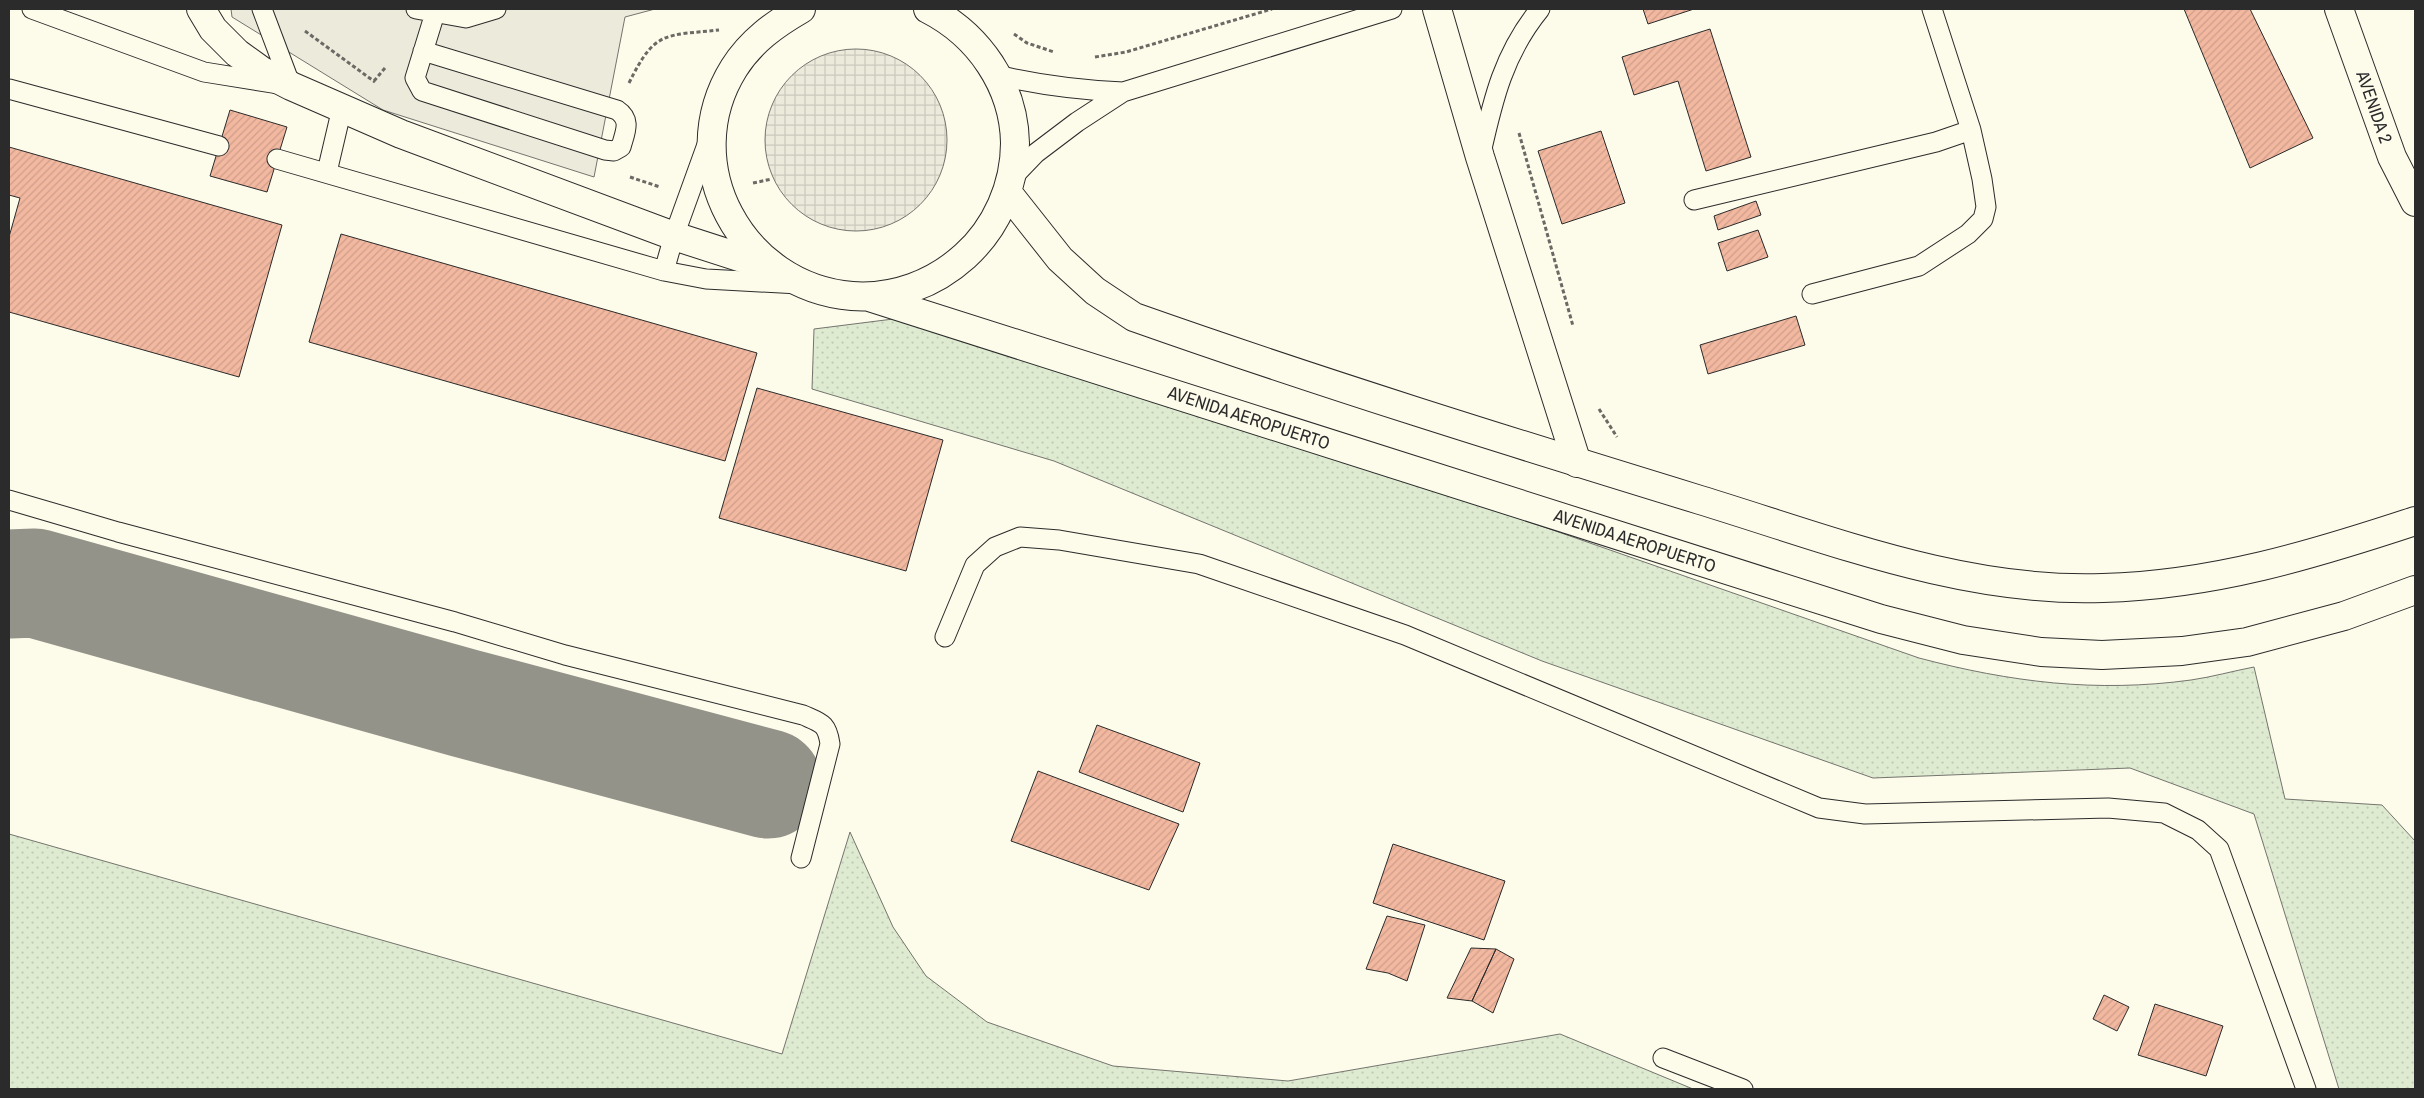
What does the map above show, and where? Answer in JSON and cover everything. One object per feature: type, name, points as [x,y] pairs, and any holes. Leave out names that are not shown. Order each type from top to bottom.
[{"type":"main road","points":[[201,9],[213,29],[237,53],[262,72],[401,134],[674,236],[773,268],[802,284],[835,294],[868,297],[899,292],[920,285],[954,266],[977,246],[994,221],[1009,185],[1014,143],[1010,108],[997,75],[980,48],[956,26],[928,9]]},
{"type":"main road","points":[[773,268],[750,246],[732,220],[719,191],[713,160],[713,128],[721,97],[734,68],[754,43],[778,22],[801,9]]},
{"type":"main road","points":[[1437,9],[1480,156],[1577,463]]},
{"type":"main road","name":"AVENIDA 2","points":[[2339,9],[2392,157],[2415,202]]},
{"type":"main road","points":[[1009,185],[1060,259],[1095,291],[1134,317],[1577,463],[1900,561],[1971,578],[2035,586],[2101,588],[2167,584],[2225,576],[2312,555],[2415,521]]},
{"type":"main road","name":"AVENIDA AEROPUERTO","points":[[868,297],[1881,619],[1963,640],[2041,652],[2102,655],[2182,651],[2247,642],[2344,616],[2415,590]]},
{"type":"lane","points":[[32,9],[58,14],[204,72],[291,86],[262,9]]},
{"type":"lane","points":[[416,9],[435,14],[496,9]]},
{"type":"lane","points":[[1009,185],[1036,153],[1077,122],[1123,92],[1392,9]]},
{"type":"lane","points":[[1480,156],[1494,94],[1511,54],[1540,9]]},
{"type":"lane","points":[[1812,294],[1919,266],[1968,234],[1983,219],[1986,207],[1971,130],[1932,9]]},
{"type":"lane","points":[[424,47],[617,110],[624,115],[627,122],[621,147],[614,151],[606,150],[422,91],[415,78],[424,47],[435,14]]},
{"type":"lane","points":[[997,75],[1036,85],[1071,90],[1123,92]]},
{"type":"lane","points":[[9,89],[219,146]]},
{"type":"lane","points":[[327,172],[342,108]]},
{"type":"lane","points":[[664,270],[674,236],[713,128]]},
{"type":"lane","points":[[1694,200],[1936,142],[1971,130]]},
{"type":"lane","points":[[277,158],[664,270],[706,279],[802,284]]},
{"type":"lane","points":[[9,500],[166,545],[455,622],[565,655],[803,715],[822,723],[828,731],[830,744],[801,858]]},
{"type":"lane","points":[[945,637],[975,565],[995,547],[1020,537],[1059,540],[1198,564],[1405,634],[1819,808],[1865,814],[2108,808],[2164,813],[2198,830],[2219,848],[2306,1089]]},
{"type":"lane","points":[[1663,1058],[1743,1089]]},
{"type":"path","points":[[1090,57],[1126,52],[1272,9]]},
{"type":"path","points":[[623,90],[646,50],[662,38],[726,29]]},
{"type":"path","points":[[1009,30],[1027,43],[1060,54]]},
{"type":"path","points":[[374,81],[408,45],[424,47]]},
{"type":"path","points":[[1519,126],[1520,140],[1576,336]]},
{"type":"path","points":[[1598,406],[1622,441]]},
{"type":"green space","points":[[909,317],[1009,340],[1919,658],[2020,679],[2087,685],[2156,684],[2191,680],[2254,667],[2285,799],[2382,805],[2415,841],[2415,1089],[2339,1089],[2254,814],[2130,768],[1873,778],[1542,661],[1054,461],[812,389],[814,329]]},
{"type":"green space","points":[[850,832],[893,927],[926,976],[987,1022],[1113,1066],[1288,1081],[1560,1034],[1693,1089],[9,1089],[9,834],[782,1054]]},
{"type":"shaded area","points":[[231,9],[655,9],[625,17],[594,177],[383,110],[232,17]]},
{"type":"shaded area","points":[[847,49],[865,49],[891,56],[907,64],[921,75],[932,89],[940,105],[947,131],[947,149],[940,175],[932,191],[921,205],[907,216],[891,224],[865,231],[847,231],[821,224],[805,216],[785,198],[769,166],[765,149],[765,131],[772,105],[780,89],[798,69],[830,53]]},
{"type":"building","points":[[1643,9],[1694,9],[1648,24]]},
{"type":"building","points":[[2184,9],[2250,9],[2313,138],[2250,168]]},
{"type":"building","points":[[1710,29],[1751,157],[1706,171],[1678,81],[1634,95],[1622,57]]},
{"type":"building","points":[[230,110],[287,127],[267,192],[210,176]]},
{"type":"building","points":[[1601,131],[1625,203],[1562,224],[1538,151]]},
{"type":"building","points":[[9,147],[282,225],[239,377],[9,312],[9,237],[20,198],[9,195]]},
{"type":"building","points":[[1756,201],[1761,215],[1718,230],[1714,216]]},
{"type":"building","points":[[1758,230],[1768,257],[1727,271],[1718,243]]},
{"type":"building","points":[[341,234],[757,353],[725,461],[309,342]]},
{"type":"building","points":[[1796,316],[1805,345],[1708,374],[1700,345]]},
{"type":"building","points":[[757,388],[943,440],[906,571],[719,518]]},
{"type":"building","points":[[1097,725],[1200,763],[1183,812],[1079,772]]},
{"type":"building","points":[[1038,771],[1179,824],[1149,890],[1011,841]]},
{"type":"building","points":[[1393,844],[1505,881],[1484,940],[1373,903]]},
{"type":"building","points":[[1387,916],[1425,925],[1407,981],[1388,973],[1366,969]]},
{"type":"building","points":[[1471,948],[1496,949],[1472,1001],[1447,998]]},
{"type":"building","points":[[1496,949],[1514,959],[1493,1013],[1472,1001]]},
{"type":"building","points":[[2104,995],[2129,1007],[2117,1031],[2093,1019]]},
{"type":"building","points":[[2155,1004],[2223,1026],[2206,1076],[2138,1055]]},
{"type":"taxiway","points":[[9,584],[35,583],[464,703],[768,784]]}]
